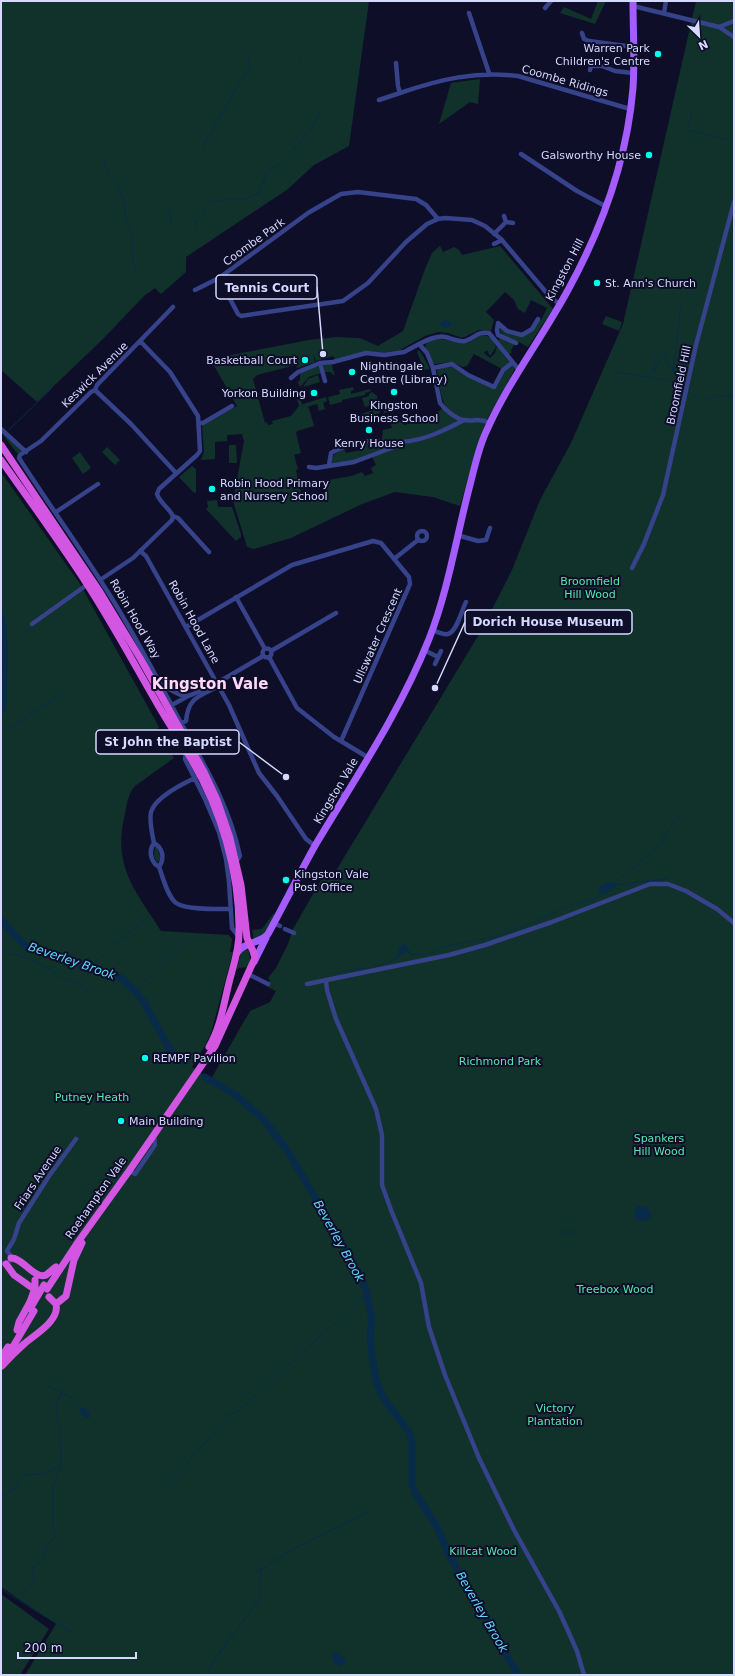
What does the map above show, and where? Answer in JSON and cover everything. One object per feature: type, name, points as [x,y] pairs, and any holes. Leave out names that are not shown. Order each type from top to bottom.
[{"type":"highway","name":"Robin Hood Way","points":[[1,445],[100,592],[201,766],[217,800],[238,859],[246,935],[249,944]]},
{"type":"highway","name":"Robin Hood Way","points":[[1,460],[88,584],[186,752],[210,797],[225,839],[235,884],[239,937],[237,953]]},
{"type":"highway","points":[[213,1044],[254,962],[254,953],[249,944]]},
{"type":"highway","points":[[213,1044],[237,953]]},
{"type":"highway","name":"Roehampton Vale","points":[[1,1367],[31,1307],[47,1291],[154,1134],[213,1044]]},
{"type":"highway","name":"Roehampton Vale","points":[[47,1291],[56,1267],[213,1044]]},
{"type":"highway","points":[[56,1304],[66,1296],[77,1254],[100,1212]]},
{"type":"highway","points":[[11,1258],[20,1260],[31,1271],[44,1276],[56,1267]]},
{"type":"highway","points":[[4,1264],[14,1275],[33,1284]]},
{"type":"highway","points":[[1,1358],[17,1330],[19,1322],[31,1307],[34,1292],[31,1271]]},
{"type":"highway","points":[[1,1367],[26,1342],[43,1329],[55,1313],[56,1304],[47,1291]]},
{"type":"main road","name":"Kingston Hill","points":[[458,534],[484,436],[519,370],[560,304],[590,247],[607,207],[618,170],[630,109],[634,47],[633,4]]},
{"type":"main road","name":"Kingston Vale","points":[[254,962],[268,934],[277,924],[315,846],[369,758],[406,689],[432,630],[446,585],[458,534]]},
{"type":"main road","points":[[237,953],[241,948],[262,940],[268,934]]},
{"type":"street","points":[[545,8],[551,1]]},
{"type":"street","points":[[664,13],[666,1]]},
{"type":"street","points":[[633,4],[719,27],[734,37]]},
{"type":"street","points":[[469,13],[489,73]]},
{"type":"street","points":[[719,27],[734,21]]},
{"type":"street","points":[[582,33],[584,39],[589,41],[634,47]]},
{"type":"street","points":[[396,63],[400,92]]},
{"type":"street","points":[[590,70],[591,66],[596,65],[633,73]]},
{"type":"street","name":"Coombe Ridings","points":[[379,100],[400,92],[436,82],[489,73],[518,76],[630,109]]},
{"type":"street","points":[[522,154],[577,191],[607,207]]},
{"type":"street","name":"Coombe Park","points":[[438,219],[426,205],[416,199],[358,192],[341,194],[308,213],[219,278],[238,314],[241,316],[343,301],[368,283],[406,242],[427,224],[438,219],[453,218],[472,220],[485,226],[502,240],[551,298],[560,304]]},
{"type":"street","name":"Broomfield Hill","points":[[632,568],[644,544],[663,495],[696,345],[734,202]]},
{"type":"street","points":[[504,216],[506,222]]},
{"type":"street","points":[[494,234],[506,222],[513,222]]},
{"type":"street","points":[[494,244],[502,240]]},
{"type":"street","points":[[195,290],[219,278]]},
{"type":"street","name":"Keswick Avenue","points":[[26,452],[41,441],[90,392],[95,390],[97,385],[173,307]]},
{"type":"street","points":[[519,370],[512,363],[497,338],[496,330],[498,323],[507,331],[522,335],[532,329],[538,319]]},
{"type":"street","points":[[291,378],[298,372],[320,363],[333,362],[366,353],[384,355],[404,352],[437,336],[445,336],[460,341],[466,340],[480,332],[489,333],[497,338],[516,343]]},
{"type":"street","points":[[140,342],[170,372],[198,416],[199,453],[159,489],[157,494],[159,499],[173,516],[178,518],[209,552]]},
{"type":"street","points":[[419,344],[427,353],[433,368],[440,403],[444,408],[458,418],[464,420],[481,419],[490,423]]},
{"type":"street","points":[[320,363],[325,381]]},
{"type":"street","points":[[433,368],[452,364],[468,375],[494,387],[503,370],[512,363]]},
{"type":"street","points":[[95,390],[131,424],[176,473]]},
{"type":"street","points":[[199,423],[203,423],[232,406]]},
{"type":"street","points":[[329,465],[331,453],[339,448],[378,441],[391,444],[405,442],[438,434],[464,420]]},
{"type":"street","points":[[1,429],[26,452]]},
{"type":"street","points":[[309,467],[354,462],[405,442]]},
{"type":"street","name":"Robin Hood Way","points":[[26,452],[20,455],[19,458],[118,608],[173,705],[221,796],[234,832],[238,859]]},
{"type":"street","points":[[56,512],[98,484]]},
{"type":"street","points":[[100,580],[133,558],[172,520],[173,516]]},
{"type":"street","points":[[458,534],[478,541],[486,540],[490,528]]},
{"type":"street","points":[[394,559],[418,540]]},
{"type":"street","name":"Ullswater Crescent","points":[[186,627],[292,564],[372,541],[380,543],[409,577],[410,584],[341,741]]},
{"type":"street","name":"Robin Hood Lane","points":[[140,551],[146,556],[218,683],[237,720],[259,773],[277,796],[306,839],[315,846]]},
{"type":"street","points":[[32,624],[88,584]]},
{"type":"street","points":[[236,597],[265,649],[271,651]]},
{"type":"street","points":[[432,630],[444,634],[450,633],[455,627],[466,602]]},
{"type":"street","points":[[269,657],[272,654],[271,651],[336,613]]},
{"type":"street","points":[[263,656],[265,649]]},
{"type":"street","points":[[424,650],[438,657]]},
{"type":"street","points":[[436,664],[441,651]]},
{"type":"street","points":[[182,723],[186,720],[187,709],[192,701],[218,683],[263,656],[267,658],[269,657]]},
{"type":"street","points":[[269,657],[297,708],[341,741],[369,758]]},
{"type":"street","points":[[173,705],[190,695],[218,683]]},
{"type":"street","points":[[162,688],[168,688],[177,694],[190,695]]},
{"type":"street","name":"Robin Hood Way","points":[[186,752],[184,757],[214,819],[222,844],[229,882],[232,929],[239,937]]},
{"type":"street","points":[[159,867],[163,857],[161,850],[154,843],[150,817],[154,805],[195,778]]},
{"type":"street","points":[[328,800],[332,802],[339,789],[346,796]]},
{"type":"street","points":[[154,843],[151,847],[152,860],[154,864],[159,867],[170,895],[176,903],[191,907],[231,909]]},
{"type":"street","points":[[307,984],[449,955],[485,945],[552,922],[650,884],[668,884],[686,891],[718,909],[734,924]]},
{"type":"street","points":[[285,929],[294,933]]},
{"type":"street","points":[[248,974],[268,984]]},
{"type":"street","points":[[326,981],[327,990],[336,1019],[376,1109],[382,1136],[382,1186],[421,1283],[429,1327],[444,1374],[479,1458],[511,1524],[559,1611],[577,1651],[584,1675]]},
{"type":"street","name":"Friars Avenue","points":[[7,1251],[14,1239],[19,1222],[49,1176],[76,1139]]},
{"type":"street","points":[[1,1252],[7,1251],[11,1254],[10,1261],[4,1264]]},
{"type":"green space","points":[[1,1],[369,1],[349,146],[314,165],[288,189],[186,257],[186,272],[161,294],[155,288],[144,296],[102,340],[37,402],[1,370]]},
{"type":"green space","points":[[598,1],[606,1],[595,24],[560,13],[564,7],[591,19]]},
{"type":"green space","name":"Richmond Park","points":[[696,1],[734,1],[734,1675],[25,1675],[56,1624],[1,1587],[1,472],[80,584],[159,727],[157,729],[174,758],[135,786],[131,792],[125,814],[121,848],[128,877],[161,931],[229,935],[232,939],[230,952],[233,952],[211,1033],[192,1067],[211,1079],[250,1011],[270,1002],[276,991],[266,986],[270,980],[268,978],[276,968],[288,944],[293,929],[321,880],[326,876],[331,879],[481,631],[512,570],[540,500],[571,443],[623,324]]},
{"type":"green space","points":[[480,79],[478,104],[470,102],[439,124],[451,83]]},
{"type":"green space","points":[[440,246],[443,252],[454,247],[459,250],[462,255],[500,246],[553,309],[528,347],[517,341],[511,350],[512,352],[508,355],[498,340],[502,336],[499,327],[500,326],[507,332],[524,335],[539,320],[541,320],[547,308],[531,300],[525,313],[518,309],[514,300],[505,292],[486,312],[494,320],[491,331],[479,330],[462,338],[448,333],[438,332],[425,336],[400,350],[382,353],[366,351],[335,359],[333,356],[316,361],[313,353],[315,362],[297,368],[296,365],[257,375],[253,379],[265,423],[267,422],[268,425],[273,424],[272,421],[291,416],[299,406],[297,399],[300,399],[303,406],[303,404],[326,397],[327,401],[323,403],[325,409],[319,411],[317,404],[307,407],[309,408],[314,426],[297,431],[296,433],[301,453],[294,455],[298,469],[296,470],[303,502],[326,497],[322,481],[351,476],[362,472],[365,476],[373,473],[371,468],[376,465],[372,457],[464,422],[486,422],[475,453],[460,506],[433,497],[395,492],[362,504],[291,538],[254,549],[247,547],[233,501],[244,441],[242,434],[227,435],[227,441],[215,442],[215,459],[201,460],[204,452],[202,426],[237,406],[213,364],[231,355],[309,340],[336,337],[360,338],[378,346],[403,331],[425,269],[432,253]]},
{"type":"green space","points":[[606,316],[622,322],[619,331],[602,324]]},
{"type":"green space","points":[[482,335],[491,338],[496,347],[490,356],[487,350],[484,353],[490,358],[495,353],[497,346],[510,363],[502,369],[474,354],[467,366],[463,367],[452,362],[435,364],[425,348],[426,344],[436,339],[465,343],[470,342]]},
{"type":"green space","points":[[419,350],[430,369],[424,370],[417,352]]},
{"type":"green space","points":[[331,362],[335,376],[330,372],[325,372],[323,365],[324,363]]},
{"type":"green space","points":[[512,365],[515,369],[487,420],[461,417],[454,414],[445,405],[442,398],[437,370],[448,366],[454,367],[494,388],[503,372]]},
{"type":"green space","points":[[318,366],[321,373],[309,377],[300,387],[298,382],[300,380],[300,372]]},
{"type":"green space","points":[[318,375],[320,382],[303,387],[308,379]]},
{"type":"green space","points":[[353,387],[354,390],[351,391],[351,394],[370,389],[371,391],[365,393],[365,395],[342,400],[342,402],[330,405],[328,397],[340,394],[339,390]]},
{"type":"green space","points":[[372,392],[377,396],[378,403],[365,407],[362,398],[369,396]]},
{"type":"green space","points":[[412,401],[413,407],[384,413],[383,409]]},
{"type":"green space","points":[[380,408],[380,413],[362,419],[361,414]]},
{"type":"green space","points":[[442,409],[460,420],[432,433],[411,439],[391,441],[382,439],[383,430],[392,428],[391,424],[402,421],[404,425],[425,420],[426,417],[433,415]]},
{"type":"green space","points":[[1,432],[22,452],[19,454],[16,452]]},
{"type":"green space","points":[[377,443],[389,445],[397,444],[355,461],[332,463],[333,456],[339,451],[344,449],[346,453],[361,450],[360,445]]},
{"type":"green space","points":[[229,445],[236,445],[237,463],[229,463]]},
{"type":"green space","points":[[107,447],[120,460],[115,465],[102,452]]},
{"type":"green space","points":[[80,452],[91,468],[83,474],[72,458]]},
{"type":"green space","points":[[192,466],[196,469],[196,493],[193,492],[179,477]]},
{"type":"green space","points":[[217,500],[218,507],[232,507],[241,534],[241,537],[236,541],[206,509],[208,507],[207,501]]},
{"type":"green space","points":[[155,847],[157,847],[160,856],[159,861],[157,862],[154,856]]},
{"type":"green space","points":[[273,914],[275,915],[265,935],[254,940],[252,930],[262,929]]},
{"type":"green space","points":[[246,949],[249,951],[250,960],[248,967],[239,968],[236,970],[241,953]]},
{"type":"green space","points":[[1,1594],[49,1629],[20,1675],[1,1675]]},
{"type":"water","points":[[445,320],[452,323],[451,326],[447,328],[438,324]]},
{"type":"water","points":[[613,882],[616,887],[607,893],[602,894],[598,891],[602,885]]},
{"type":"water","points":[[405,944],[410,953],[404,952],[398,957],[400,946]]},
{"type":"water","points":[[645,1206],[651,1212],[651,1216],[643,1221],[636,1220],[636,1207]]},
{"type":"water","points":[[82,1407],[89,1411],[90,1418],[87,1418],[81,1414],[80,1409]]},
{"type":"water","points":[[338,1652],[345,1660],[345,1663],[339,1666],[333,1661],[332,1654]]},
{"type":"waterway","points":[[203,150],[204,144],[250,65],[246,52]]},
{"type":"waterway","points":[[300,55],[301,59]]},
{"type":"waterway","points":[[194,230],[197,220],[202,215],[206,205],[209,202],[228,199],[245,199],[259,193],[267,172],[282,162],[290,154],[313,125],[322,109]]},
{"type":"waterway","points":[[692,112],[687,130],[729,140]]},
{"type":"waterway","points":[[104,160],[110,177],[120,189],[120,194],[123,196],[126,220],[129,223],[133,245]]},
{"type":"waterway","points":[[169,212],[172,225]]},
{"type":"waterway","points":[[94,235],[104,245]]},
{"type":"waterway","points":[[133,247],[131,252],[136,272]]},
{"type":"waterway","points":[[673,373],[681,305]]},
{"type":"waterway","points":[[662,353],[673,371]]},
{"type":"waterway","points":[[653,371],[655,359]]},
{"type":"waterway","points":[[652,373],[661,360]]},
{"type":"waterway","points":[[616,372],[672,381],[682,388]]},
{"type":"waterway","points":[[9,430],[51,389]]},
{"type":"waterway","points":[[689,392],[699,399]]},
{"type":"waterway","points":[[705,399],[715,396],[734,396]]},
{"type":"waterway","name":"Beverley Brook","points":[[1,617],[4,640],[3,707],[1,711]]},
{"type":"waterway","points":[[30,629],[37,624]]},
{"type":"waterway","points":[[24,633],[28,630]]},
{"type":"waterway","points":[[4,732],[61,694]]},
{"type":"waterway","points":[[631,870],[661,843],[666,832],[681,816]]},
{"type":"waterway","points":[[614,883],[625,874]]},
{"type":"waterway","points":[[615,885],[668,879]]},
{"type":"waterway","points":[[629,884],[635,888]]},
{"type":"waterway","points":[[410,953],[413,955],[433,953],[443,947],[497,936],[540,920],[569,905],[595,899],[602,894]]},
{"type":"waterway","points":[[146,918],[151,915]]},
{"type":"waterway","name":"Beverley Brook","points":[[1,920],[26,947],[120,977],[135,991],[145,1004],[175,1056],[184,1062]]},
{"type":"waterway","points":[[111,948],[144,920]]},
{"type":"waterway","points":[[177,948],[186,937]]},
{"type":"waterway","points":[[1,946],[12,955],[16,954],[43,965],[65,980],[78,983],[88,990]]},
{"type":"waterway","points":[[160,966],[174,950]]},
{"type":"waterway","points":[[95,963],[104,955]]},
{"type":"waterway","points":[[375,966],[389,962],[398,957]]},
{"type":"waterway","points":[[332,974],[368,968]]},
{"type":"waterway","points":[[135,991],[153,973]]},
{"type":"waterway","name":"Beverley Brook","points":[[205,1077],[236,1095],[263,1119],[287,1150],[347,1251],[363,1282],[367,1294],[372,1319],[370,1338],[375,1377],[382,1396],[409,1432],[412,1442],[412,1484],[415,1493],[437,1527],[449,1555],[518,1675]]},
{"type":"waterway","points":[[561,1232],[576,1232]]},
{"type":"waterway","points":[[168,1486],[229,1415],[238,1411],[367,1294]]},
{"type":"waterway","points":[[47,1385],[75,1400],[82,1407]]},
{"type":"waterway","points":[[20,1594],[35,1581],[33,1567],[42,1561],[47,1544],[54,1539],[55,1536],[53,1528],[53,1487],[61,1465],[60,1430],[56,1411],[57,1401],[62,1393]]},
{"type":"waterway","points":[[1,1497],[15,1488],[21,1477],[25,1475],[42,1474],[59,1467]]},
{"type":"waterway","points":[[252,1575],[297,1547],[366,1513],[372,1515]]},
{"type":"waterway","points":[[205,1675],[209,1671],[214,1660],[259,1600],[261,1590],[259,1587],[262,1569]]},
{"type":"waterway","points":[[1,1589],[74,1633]]},
{"type":"place","name":"Warren Park Children's Centre","points":[[658,54]]},
{"type":"place","name":"Galsworthy House","points":[[649,155]]},
{"type":"place","name":"St. Ann's Church","points":[[597,283]]},
{"type":"place","name":"Tennis Court","points":[[323,354]]},
{"type":"place","name":"Basketball Court","points":[[305,360]]},
{"type":"place","name":"Nightingale Centre (Library)","points":[[352,372]]},
{"type":"place","name":"Kingston Business School","points":[[394,392]]},
{"type":"place","name":"Yorkon Building","points":[[314,393]]},
{"type":"place","name":"Kenry House","points":[[369,430]]},
{"type":"place","name":"Robin Hood Primary and Nursery School","points":[[212,489]]},
{"type":"place","name":"Dorich House Museum","points":[[435,688]]},
{"type":"place","name":"St John the Baptist","points":[[286,777]]},
{"type":"place","name":"Kingston Vale Post Office","points":[[286,880]]},
{"type":"place","name":"REMPF Pavilion","points":[[145,1058]]},
{"type":"place","name":"Main Building","points":[[121,1121]]},
{"type":"district","name":"Kingston Vale","points":[[210,684]]},
{"type":"park label","name":"Broomfield Hill Wood","points":[[590,587]]},
{"type":"park label","name":"Putney Heath","points":[[92,1097]]},
{"type":"park label","name":"Spankers Hill Wood","points":[[659,1144]]},
{"type":"park label","name":"Treebox Wood","points":[[615,1289]]},
{"type":"park label","name":"Victory Plantation","points":[[555,1414]]},
{"type":"park label","name":"Killcat Wood","points":[[483,1551]]}]
